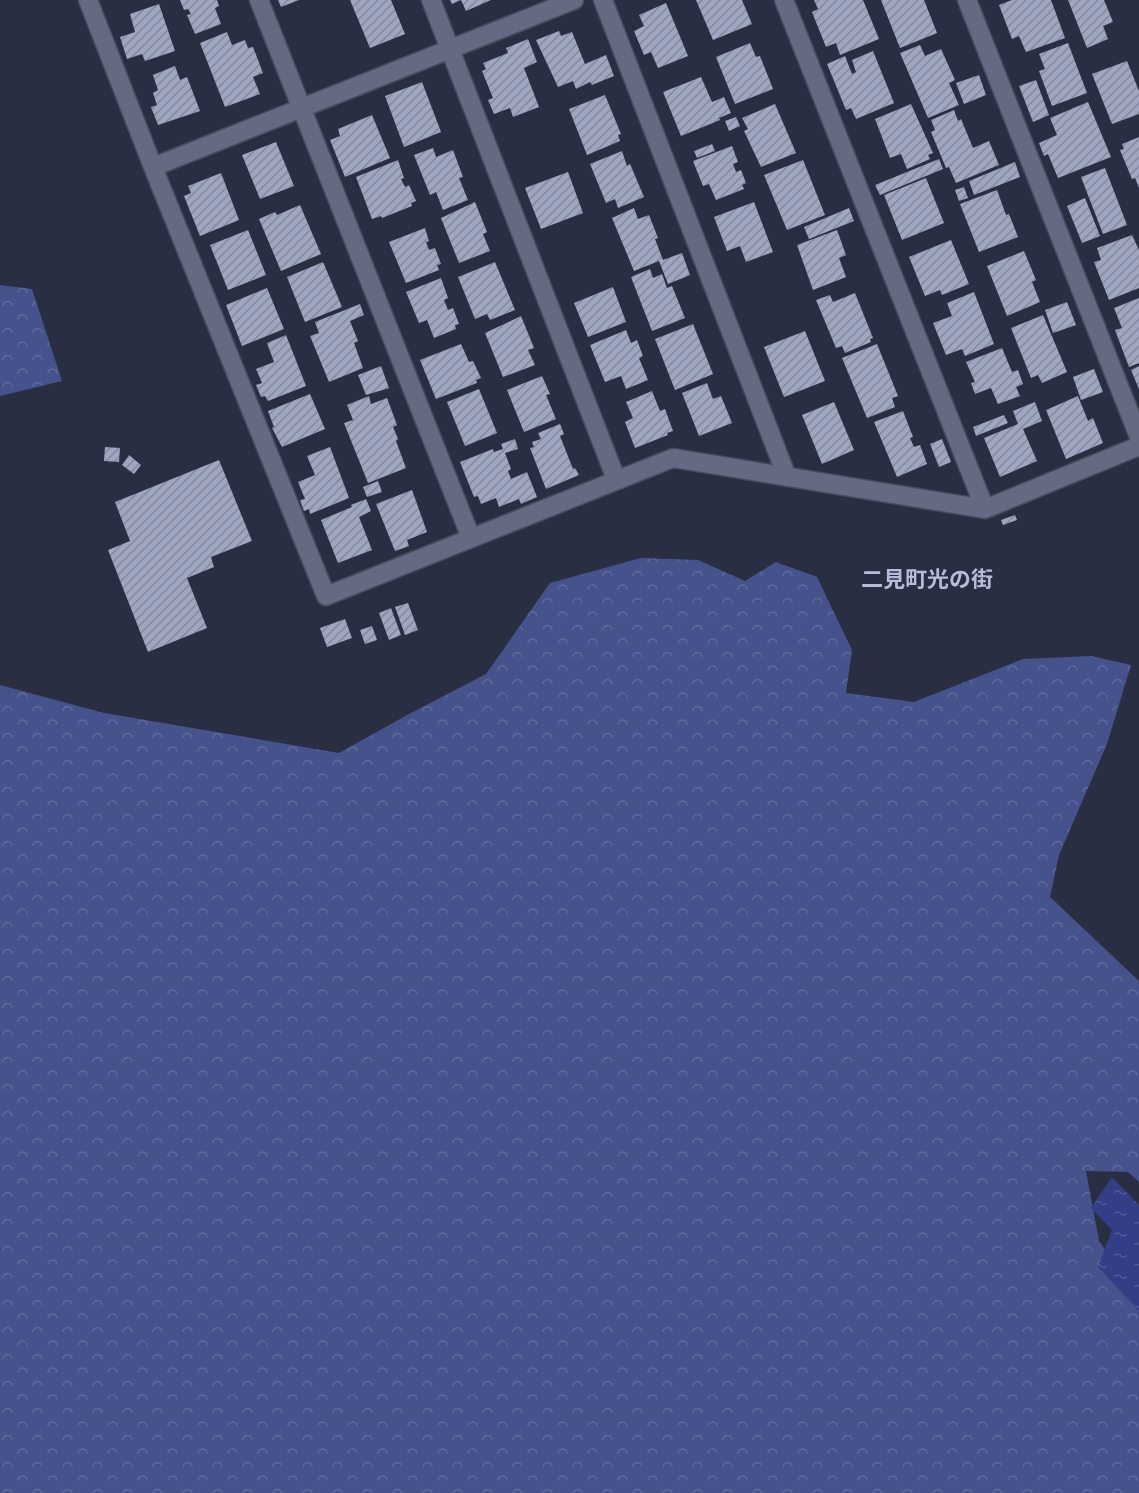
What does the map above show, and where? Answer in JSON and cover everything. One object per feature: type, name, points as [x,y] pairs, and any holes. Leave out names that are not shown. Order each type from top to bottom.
[{"type":"street","points":[[88,0],[153,168],[326,596],[673,458],[985,509],[1139,446]]},
{"type":"street","points":[[259,0],[471,538]]},
{"type":"street","points":[[431,0],[616,479]]},
{"type":"street","points":[[153,168],[574,0]]},
{"type":"street","points":[[603,0],[787,477]]},
{"type":"street","points":[[784,0],[985,509]]},
{"type":"street","points":[[967,0],[1139,437]]},
{"type":"green space","points":[[0,285],[32,289],[62,381],[0,396]]},
{"type":"green space","points":[[641,558],[698,560],[745,581],[776,562],[817,577],[852,650],[846,693],[914,702],[1023,659],[1091,656],[1131,665],[1107,744],[1059,855],[1050,897],[1139,981],[1139,1182],[1128,1172],[1086,1171],[1099,1241],[1139,1299],[1139,1493],[0,1493],[0,685],[104,713],[339,753],[486,674],[550,583]]},
{"type":"water","points":[[1112,1177],[1139,1205],[1139,1311],[1098,1267],[1112,1230],[1091,1208]]},
{"type":"building","points":[[180,0],[217,0],[219,6],[215,8],[221,24],[195,34],[187,15],[191,14],[188,9],[184,10]]},
{"type":"building","points":[[278,0],[299,0],[281,7]]},
{"type":"building","points":[[350,0],[391,0],[405,34],[370,48]]},
{"type":"building","points":[[461,0],[491,0],[466,11]]},
{"type":"building","points":[[696,0],[742,0],[752,24],[713,40]]},
{"type":"building","points":[[814,0],[863,0],[879,39],[840,55],[836,43],[826,47],[812,12],[818,9]]},
{"type":"building","points":[[881,0],[924,0],[937,33],[900,48]]},
{"type":"building","points":[[1012,0],[1051,0],[1065,38],[1026,52],[1019,36],[1012,39],[999,5]]},
{"type":"building","points":[[1068,0],[1104,0],[1113,22],[1103,26],[1108,39],[1087,48]]},
{"type":"building","points":[[666,3],[688,56],[658,68],[651,52],[644,55],[634,31],[644,26],[639,15]]},
{"type":"building","points":[[159,4],[175,51],[145,61],[142,54],[127,59],[120,37],[135,32],[130,14]]},
{"type":"building","points":[[559,31],[561,36],[572,32],[585,64],[606,55],[614,76],[592,85],[590,82],[576,89],[573,81],[558,87],[536,40]]},
{"type":"building","points":[[227,32],[232,45],[245,40],[248,48],[253,47],[263,73],[253,77],[260,94],[225,107],[200,43]]},
{"type":"building","points":[[528,39],[537,62],[524,68],[539,107],[513,117],[510,108],[494,114],[488,100],[493,98],[482,71],[486,69],[483,63],[508,53],[506,48]]},
{"type":"building","points":[[750,43],[756,57],[760,56],[773,89],[735,104],[716,57]]},
{"type":"building","points":[[1068,43],[1087,93],[1052,106],[1039,71],[1045,69],[1039,54]]},
{"type":"building","points":[[920,45],[925,56],[941,49],[955,80],[949,83],[959,105],[928,118],[900,53]]},
{"type":"building","points":[[873,51],[894,103],[856,119],[851,108],[846,110],[827,64],[845,56],[852,74],[856,72],[852,60]]},
{"type":"building","points":[[1127,61],[1139,91],[1139,114],[1112,124],[1092,74]]},
{"type":"building","points":[[175,66],[180,80],[187,77],[200,111],[158,125],[151,107],[157,105],[153,93],[158,90],[153,75]]},
{"type":"building","points":[[979,75],[986,95],[964,104],[956,83]]},
{"type":"building","points":[[701,77],[712,102],[724,97],[731,113],[681,136],[663,92]]},
{"type":"building","points":[[1036,80],[1049,115],[1033,122],[1019,86]]},
{"type":"building","points":[[422,82],[441,132],[404,147],[385,96]]},
{"type":"building","points":[[605,95],[621,134],[618,135],[620,141],[587,155],[569,109]]},
{"type":"building","points":[[1088,102],[1111,157],[1058,178],[1048,154],[1044,156],[1039,143],[1057,135],[1050,118]]},
{"type":"building","points":[[775,104],[796,153],[761,167],[744,131],[748,129],[742,118]]},
{"type":"building","points":[[911,104],[933,153],[928,155],[930,159],[907,169],[901,154],[890,158],[875,119]]},
{"type":"building","points":[[954,110],[958,121],[961,119],[973,148],[989,141],[999,165],[956,183],[949,167],[946,168],[931,132],[935,130],[931,120]]},
{"type":"building","points":[[372,115],[390,158],[345,177],[330,140],[340,136],[338,129]]},
{"type":"building","points":[[736,117],[740,126],[729,131],[725,121]]},
{"type":"building","points":[[1139,137],[1139,188],[1135,178],[1132,179],[1120,150],[1124,149],[1122,144]]},
{"type":"building","points":[[276,142],[294,186],[260,199],[242,155]]},
{"type":"building","points":[[712,144],[715,151],[697,158],[694,151]]},
{"type":"building","points":[[732,146],[738,162],[733,164],[736,172],[741,170],[746,183],[742,185],[744,189],[716,200],[709,184],[703,186],[693,161]]},
{"type":"building","points":[[433,148],[436,157],[453,150],[463,177],[459,178],[468,200],[443,210],[436,192],[430,195],[414,155]]},
{"type":"building","points":[[622,151],[627,166],[630,164],[644,197],[618,208],[615,199],[606,203],[590,164]]},
{"type":"building","points":[[939,159],[943,169],[880,195],[875,185]]},
{"type":"building","points":[[398,160],[404,178],[401,179],[405,187],[409,185],[416,201],[411,203],[412,206],[382,218],[381,216],[372,219],[356,177]]},
{"type":"building","points":[[803,160],[825,215],[787,230],[764,175]]},
{"type":"building","points":[[1015,162],[1020,177],[974,195],[969,181]]},
{"type":"building","points":[[1105,168],[1127,225],[1103,234],[1081,177]]},
{"type":"building","points":[[568,172],[583,213],[541,229],[525,188]]},
{"type":"building","points":[[221,173],[239,220],[200,236],[184,196],[191,193],[188,186]]},
{"type":"building","points":[[926,178],[944,223],[902,240],[884,195]]},
{"type":"building","points":[[964,187],[968,198],[959,201],[955,190]]},
{"type":"building","points":[[997,190],[1006,215],[1009,214],[1018,237],[979,252],[960,204]]},
{"type":"building","points":[[1085,198],[1100,236],[1082,243],[1067,206]]},
{"type":"building","points":[[475,202],[487,232],[483,234],[490,251],[459,263],[441,218]]},
{"type":"building","points":[[754,202],[773,252],[746,262],[740,246],[727,251],[714,217]]},
{"type":"building","points":[[300,205],[321,254],[281,271],[259,219],[275,212],[277,215]]},
{"type":"building","points":[[634,208],[638,219],[649,215],[663,260],[682,253],[690,275],[668,284],[659,261],[634,271],[612,218]]},
{"type":"building","points":[[849,208],[854,221],[809,239],[804,227]]},
{"type":"building","points":[[425,228],[429,250],[435,248],[441,264],[437,265],[439,270],[406,283],[389,242]]},
{"type":"building","points":[[248,230],[266,275],[228,290],[210,245]]},
{"type":"building","points":[[837,230],[846,255],[839,258],[846,277],[813,290],[797,245]]},
{"type":"building","points":[[1132,235],[1139,250],[1139,288],[1109,300],[1094,262],[1101,260],[1097,248]]},
{"type":"building","points":[[951,240],[969,284],[942,295],[940,290],[925,296],[909,257]]},
{"type":"building","points":[[1024,251],[1036,280],[1032,282],[1040,302],[1007,316],[987,266]]},
{"type":"building","points":[[323,262],[342,307],[305,322],[287,277]]},
{"type":"building","points":[[495,262],[515,310],[490,320],[487,314],[475,319],[458,277]]},
{"type":"building","points":[[650,269],[653,278],[662,274],[667,288],[672,286],[685,318],[652,331],[631,277]]},
{"type":"building","points":[[441,278],[448,298],[444,300],[448,310],[453,308],[459,324],[455,325],[456,329],[434,338],[427,320],[419,323],[406,292]]},
{"type":"building","points":[[613,287],[626,322],[588,337],[574,303]]},
{"type":"building","points":[[267,288],[284,329],[242,346],[226,305]]},
{"type":"building","points":[[974,292],[994,344],[965,356],[962,349],[946,355],[933,323],[952,316],[947,303]]},
{"type":"building","points":[[855,293],[873,338],[870,339],[871,342],[845,353],[842,346],[836,348],[816,300],[830,295],[833,302]]},
{"type":"building","points":[[1139,298],[1139,363],[1129,367],[1115,330],[1122,328],[1114,308]]},
{"type":"building","points":[[1067,302],[1076,325],[1053,333],[1045,310]]},
{"type":"building","points":[[360,304],[364,315],[350,321],[358,341],[354,343],[363,368],[329,382],[310,336],[319,333],[315,322]]},
{"type":"building","points":[[1043,315],[1067,372],[1042,383],[1038,375],[1031,378],[1011,328]]},
{"type":"building","points":[[521,316],[534,348],[528,350],[535,365],[503,377],[485,333]]},
{"type":"building","points":[[693,324],[713,374],[675,390],[655,339]]},
{"type":"building","points":[[626,330],[631,343],[637,340],[643,356],[639,358],[648,380],[626,389],[621,376],[605,382],[590,345]]},
{"type":"building","points":[[805,331],[825,381],[784,397],[764,347]]},
{"type":"building","points":[[286,335],[306,386],[268,401],[265,396],[261,397],[256,385],[262,383],[256,369],[274,362],[267,343]]},
{"type":"building","points":[[461,344],[469,362],[473,361],[481,378],[476,380],[477,383],[436,399],[420,360]]},
{"type":"building","points":[[877,344],[898,396],[892,398],[895,407],[867,418],[842,358]]},
{"type":"building","points":[[1002,348],[1012,372],[1018,370],[1023,384],[1016,387],[1020,396],[998,404],[991,388],[975,394],[971,383],[975,382],[966,362]]},
{"type":"building","points":[[381,366],[389,388],[366,395],[358,375]]},
{"type":"building","points":[[1139,366],[1139,389],[1131,370]]},
{"type":"building","points":[[1094,369],[1103,392],[1081,400],[1073,377]]},
{"type":"building","points":[[542,376],[550,394],[546,395],[556,419],[524,432],[507,390]]},
{"type":"building","points":[[707,383],[713,399],[721,396],[732,423],[699,436],[682,393]]},
{"type":"building","points":[[479,389],[497,433],[465,446],[447,402]]},
{"type":"building","points":[[652,391],[660,411],[665,409],[673,431],[635,448],[625,422],[633,418],[626,402]]},
{"type":"building","points":[[310,394],[325,429],[282,447],[272,428],[274,427],[268,411]]},
{"type":"building","points":[[369,396],[371,404],[387,398],[397,425],[393,427],[398,439],[396,441],[406,468],[368,483],[344,423],[353,420],[347,405]]},
{"type":"building","points":[[1078,396],[1088,421],[1093,418],[1103,443],[1066,459],[1046,410]]},
{"type":"building","points":[[834,402],[854,450],[822,464],[802,415]]},
{"type":"building","points":[[1035,402],[1042,421],[1023,429],[1037,461],[1000,477],[984,438],[1018,424],[1013,411]]},
{"type":"building","points":[[903,411],[913,437],[910,438],[914,447],[920,445],[927,464],[897,477],[874,422]]},
{"type":"building","points":[[1004,415],[1008,423],[976,436],[973,427]]},
{"type":"building","points":[[560,424],[564,434],[560,436],[573,469],[575,468],[579,475],[546,489],[530,448],[534,447],[532,442],[541,439],[538,433]]},
{"type":"building","points":[[515,439],[518,449],[505,453],[511,469],[508,471],[511,479],[527,472],[537,497],[521,504],[519,499],[499,507],[496,498],[481,504],[478,496],[474,497],[460,462],[493,449],[494,452],[503,449],[501,444]]},
{"type":"building","points":[[942,439],[951,462],[939,467],[930,444]]},
{"type":"building","points":[[105,447],[120,448],[119,462],[104,461]]},
{"type":"building","points":[[330,447],[349,498],[310,514],[309,509],[304,511],[300,500],[305,499],[298,482],[315,475],[307,456]]},
{"type":"building","points":[[129,455],[141,465],[134,474],[122,465]]},
{"type":"building","points":[[219,460],[252,541],[211,557],[214,567],[187,578],[207,628],[148,652],[108,550],[130,541],[115,502]]},
{"type":"building","points":[[378,481],[382,492],[367,497],[363,487]]},
{"type":"building","points":[[412,490],[427,532],[407,540],[409,546],[395,551],[376,504]]},
{"type":"building","points":[[366,499],[371,511],[359,517],[372,550],[338,563],[321,520]]},
{"type":"building","points":[[1015,515],[1017,520],[1003,525],[1001,520]]},
{"type":"building","points":[[408,603],[418,630],[405,635],[395,607]]},
{"type":"building","points":[[391,608],[401,635],[389,640],[379,613]]},
{"type":"building","points":[[345,619],[352,638],[327,647],[320,628]]},
{"type":"building","points":[[372,626],[377,640],[365,644],[360,630]]},
{"type":"district","name":"二見町光の街","points":[[927,579]]}]
